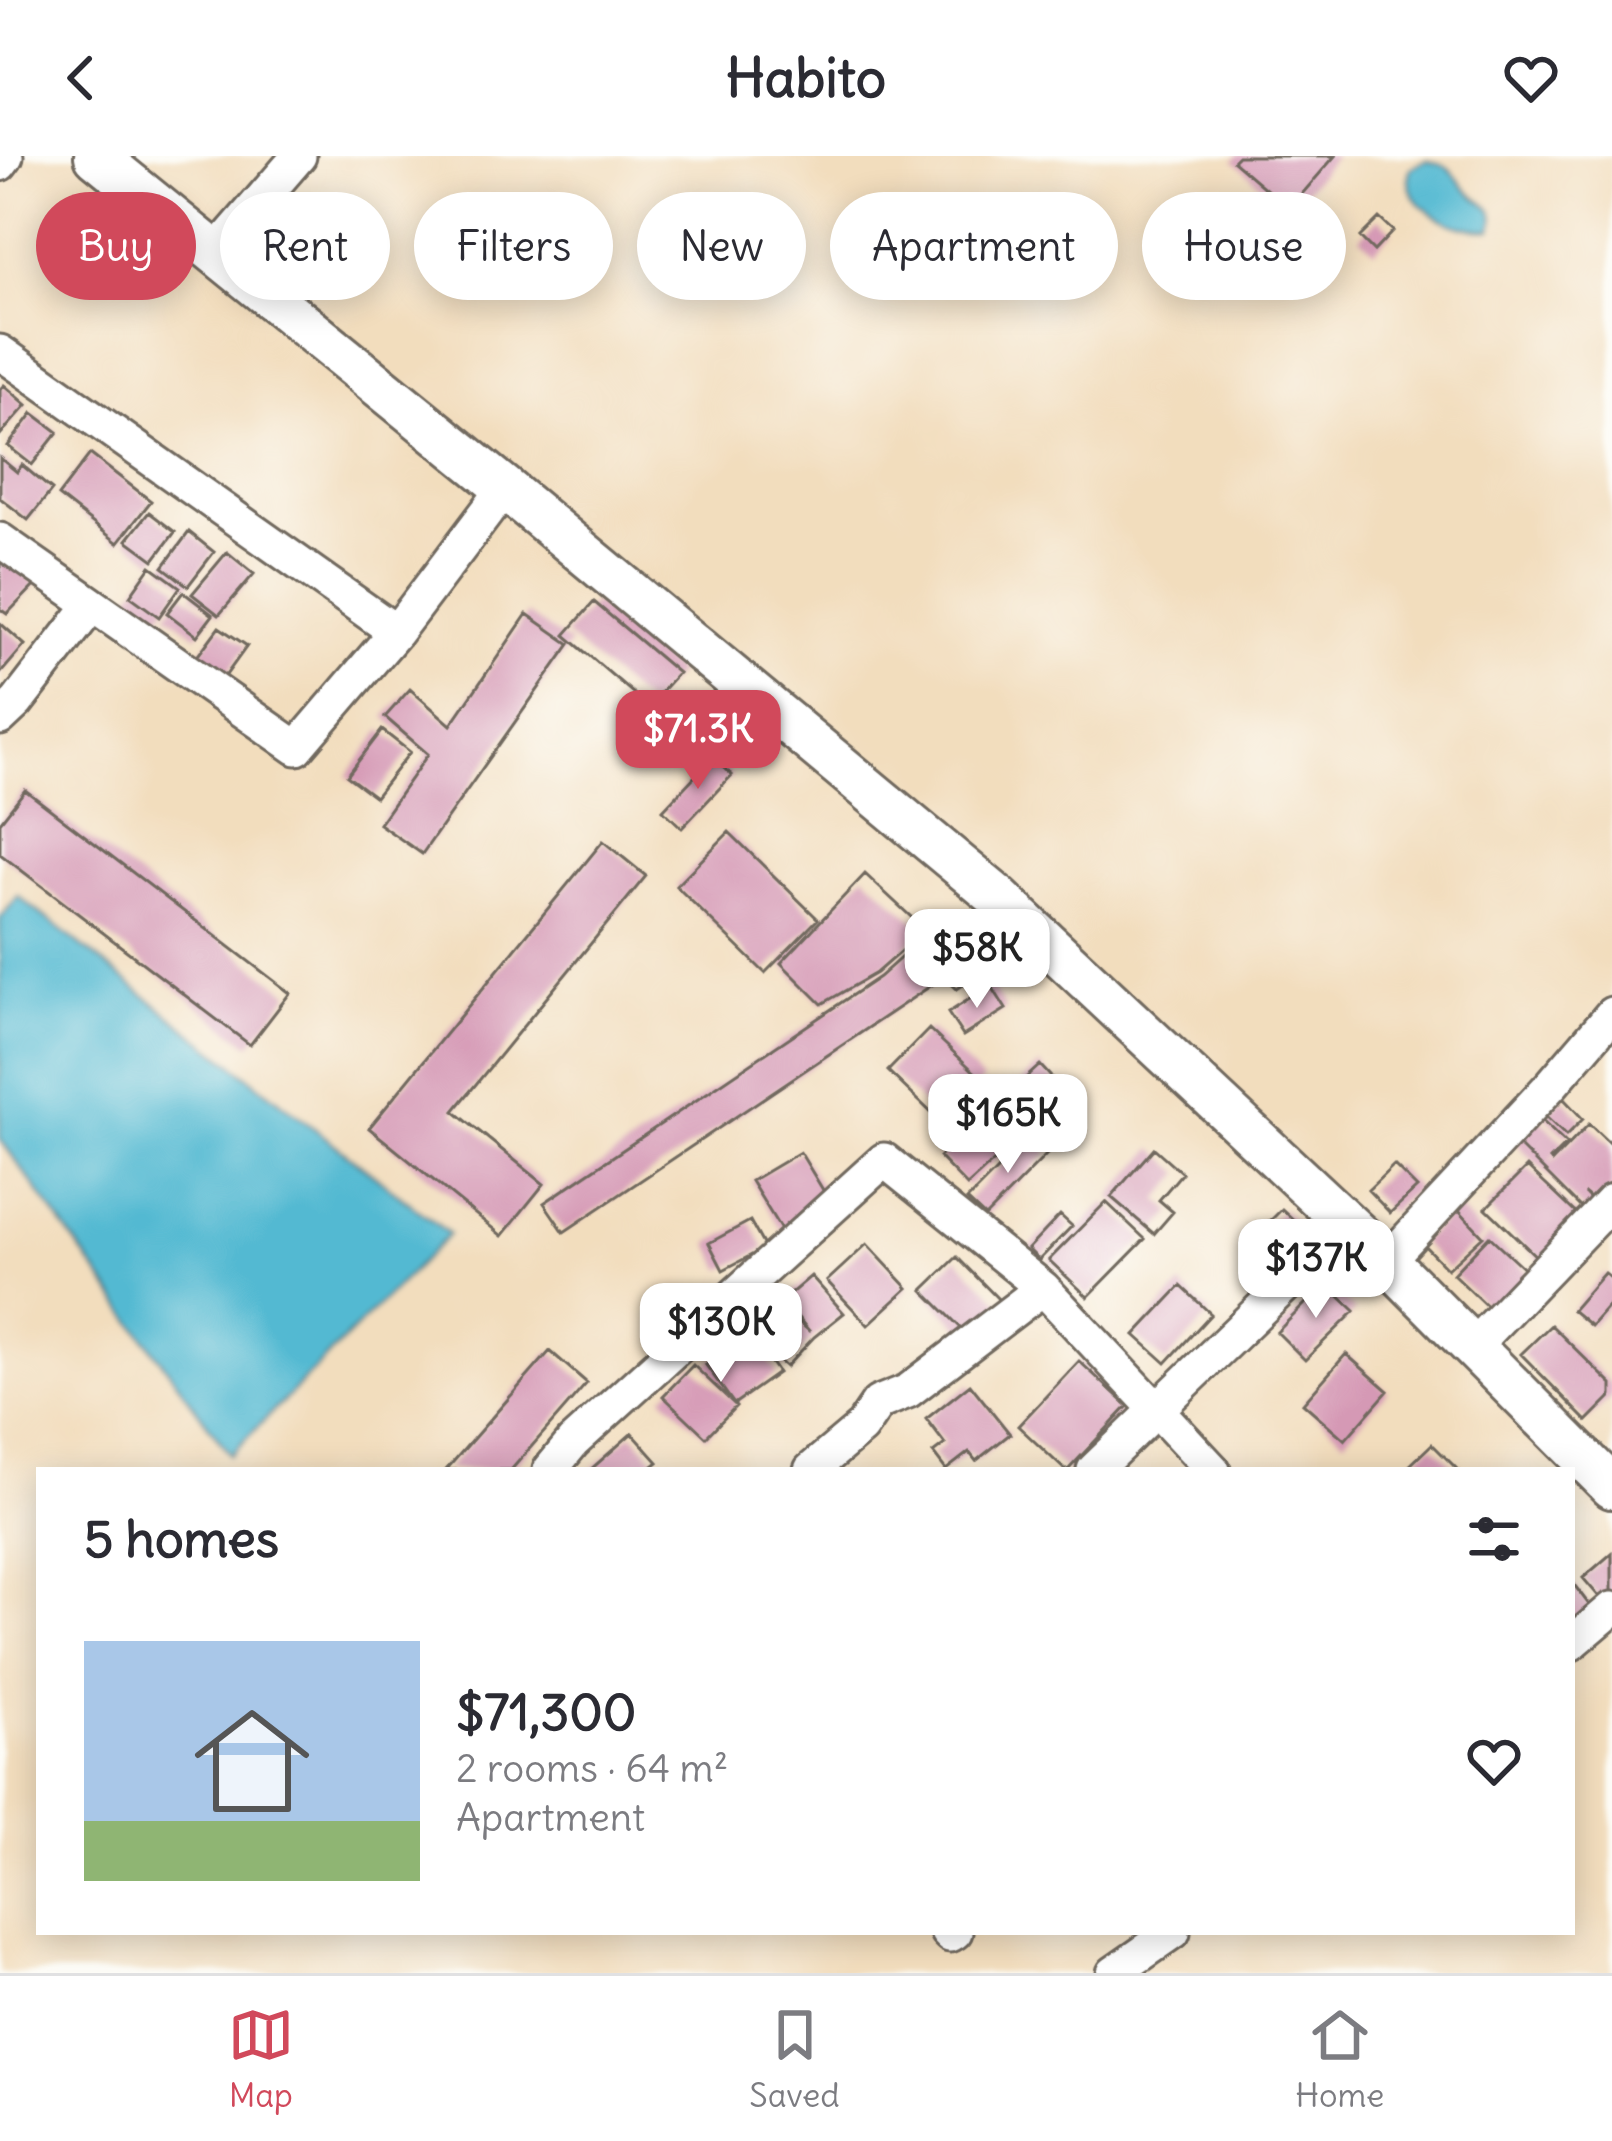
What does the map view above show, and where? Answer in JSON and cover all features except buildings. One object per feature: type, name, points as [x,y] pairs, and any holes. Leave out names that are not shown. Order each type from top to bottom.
[{"type":"street","points":[[0,164],[6,156]]},
{"type":"street","points":[[96,156],[999,898],[1387,1261],[1612,1487]]},
{"type":"street","points":[[215,253],[299,156]]},
{"type":"street","points":[[0,352],[396,632]]},
{"type":"street","points":[[0,540],[297,748],[396,632],[505,488]]},
{"type":"street","points":[[0,718],[92,607]]},
{"type":"street","points":[[1387,1261],[1612,1014]]},
{"type":"street","points":[[552,1467],[573,1442],[884,1160],[1043,1288],[1210,1467]]},
{"type":"street","points":[[1472,1347],[1612,1201]]},
{"type":"street","points":[[1097,1467],[1348,1225]]},
{"type":"street","points":[[816,1467],[861,1428],[878,1403],[908,1391],[1043,1288]]},
{"type":"street","points":[[1575,1640],[1612,1609]]},
{"type":"street","points":[[1114,1973],[1169,1935]]},
{"type":"water","points":[[1426,161],[1446,166],[1491,209],[1492,229],[1448,222],[1423,206],[1409,182],[1410,168]]},
{"type":"water","points":[[18,896],[449,1234],[230,1455],[0,1139],[0,919]]}]
